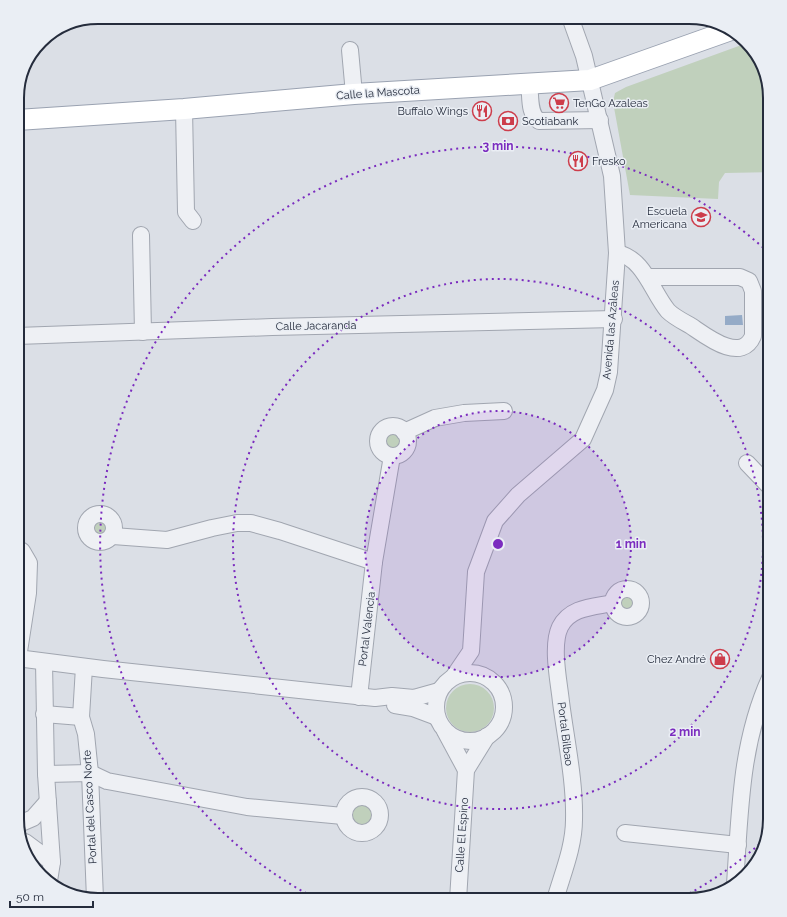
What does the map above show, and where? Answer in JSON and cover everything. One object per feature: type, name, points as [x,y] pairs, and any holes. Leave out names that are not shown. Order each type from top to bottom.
[{"type":"main road","name":"Calle la Mascota","points":[[24,120],[184,109],[354,94],[590,80],[723,33]]},
{"type":"street","name":"Avenida las Azaleas","points":[[471,651],[476,572],[491,530],[502,512],[518,495],[572,449],[587,432],[605,390],[609,372],[614,319],[617,253],[612,176],[584,56],[573,24]]},
{"type":"street","points":[[350,50],[354,94]]},
{"type":"street","points":[[530,83],[532,113],[534,118],[539,121],[600,120]]},
{"type":"street","points":[[184,109],[186,212],[193,221]]},
{"type":"street","points":[[141,235],[143,332]]},
{"type":"street","points":[[617,253],[626,254],[647,277],[668,311],[715,342],[728,347],[738,347],[744,346],[751,341],[753,336],[753,291],[749,281],[740,277],[647,277]]},
{"type":"street","name":"Calle Jacaranda","points":[[24,336],[614,319]]},
{"type":"street","points":[[404,432],[436,418],[464,413],[504,411]]},
{"type":"street","points":[[393,426],[404,432],[407,437],[407,446],[401,454],[392,456],[380,448],[378,443],[380,433],[388,427],[393,426]]},
{"type":"street","name":"Portal Valencia","points":[[359,696],[374,562],[392,456]]},
{"type":"street","points":[[748,463],[763,479]]},
{"type":"street","points":[[112,536],[167,540],[237,523],[251,524],[280,531],[374,562]]},
{"type":"street","points":[[24,555],[28,563],[28,593],[24,619]]},
{"type":"street","name":"Portal Bilbao","points":[[557,893],[572,840],[574,820],[572,788],[559,684],[556,639],[560,626],[567,617],[578,609],[613,603]]},
{"type":"street","points":[[445,731],[453,737],[468,741],[478,740],[488,736],[498,725],[504,711],[502,696],[498,687],[471,651],[454,676],[445,683],[439,691],[436,701],[437,717],[466,770]]},
{"type":"street","points":[[24,659],[84,667],[375,698],[392,696],[414,698],[439,691]]},
{"type":"street","points":[[44,662],[46,774],[52,862],[50,875]]},
{"type":"street","name":"Portal del Casco Norte","points":[[84,667],[81,717],[86,734],[90,773],[95,893]]},
{"type":"street","points":[[454,676],[470,672],[481,674],[491,679]]},
{"type":"street","points":[[736,876],[745,758],[758,708],[763,696]]},
{"type":"street","points":[[375,698],[390,704],[413,708],[437,717]]},
{"type":"street","points":[[44,714],[81,717]]},
{"type":"street","name":"Calle El Espino","points":[[458,893],[466,770],[488,736]]},
{"type":"street","points":[[46,774],[90,773],[107,781],[247,807],[343,816]]},
{"type":"street","points":[[24,822],[33,818],[48,801]]},
{"type":"street","points":[[625,833],[738,845]]},
{"type":"street","points":[[29,845],[52,862]]},
{"type":"green space","points":[[741,45],[753,61],[762,83],[763,172],[725,173],[719,182],[718,199],[630,195],[613,102],[615,93],[626,87]]},
{"type":"green space","points":[[392,432],[398,434],[400,440],[398,446],[392,448],[386,446],[384,440],[386,434]]},
{"type":"green space","points":[[100,520],[106,522],[108,528],[106,534],[100,536],[94,534],[92,528],[94,522]]},
{"type":"green space","points":[[627,593],[633,596],[636,602],[633,608],[627,611],[621,608],[618,602],[621,596]]},
{"type":"green space","points":[[465,684],[475,684],[484,688],[490,694],[494,703],[494,713],[490,722],[484,728],[475,732],[465,732],[456,728],[450,722],[446,713],[446,703],[450,694],[456,688]]},
{"type":"green space","points":[[362,802],[371,806],[375,815],[371,824],[362,828],[353,824],[349,815],[353,806]]},
{"type":"water","points":[[742,315],[743,325],[725,325],[725,316]]},
{"type":"place","name":"TenGo Azaleas","points":[[559,103]]},
{"type":"place","name":"Buffalo Wings","points":[[482,111]]},
{"type":"place","name":"Scotiabank","points":[[508,121]]},
{"type":"place","name":"Fresko","points":[[578,161]]},
{"type":"place","name":"Escuela Americana","points":[[701,217]]},
{"type":"place","name":"Chez André","points":[[720,659]]}]
